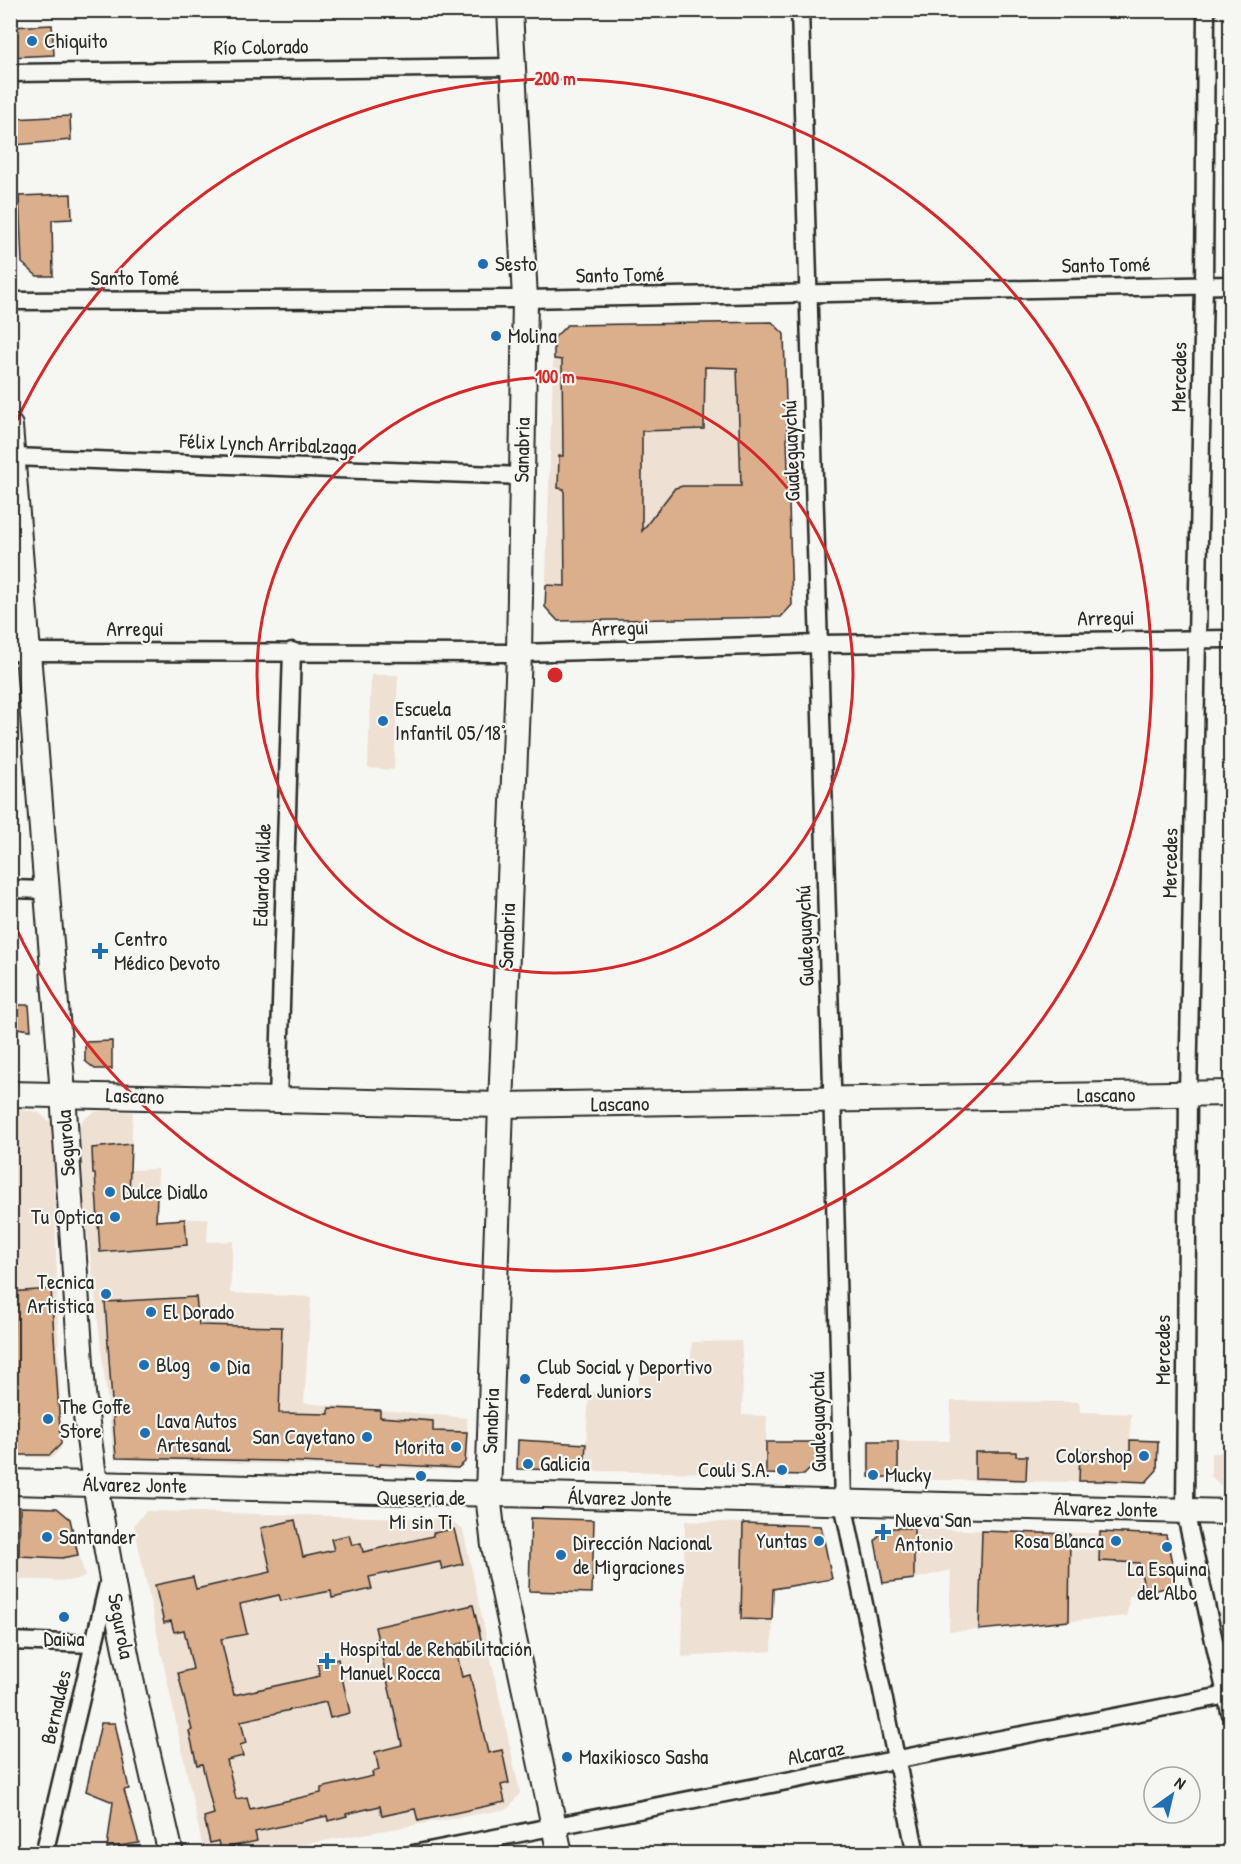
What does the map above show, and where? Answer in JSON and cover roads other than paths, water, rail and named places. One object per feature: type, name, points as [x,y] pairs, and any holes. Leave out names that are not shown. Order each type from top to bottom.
[{"type":"street","name":"Sanabria","points":[[510,10],[525,299],[519,653],[488,1495],[494,1546],[560,1854]]},
{"type":"street","name":"Gualeguaychú","points":[[800,10],[843,1503],[916,1854]]},
{"type":"street","name":"Mercedes","points":[[1206,10],[1204,285],[1188,1094],[1185,1511],[1230,1712]]},
{"type":"street","name":"Río Colorado","points":[[10,73],[513,67]]},
{"type":"street","name":"Santo Tomé","points":[[10,301],[525,299],[1230,285]]},
{"type":"street","name":"Segurola","points":[[10,426],[19,651],[47,890],[83,1393],[95,1484],[120,1624],[171,1854]]},
{"type":"street","name":"Félix Lynch Arribalzaga","points":[[13,457],[521,476]]},
{"type":"street","name":"Arregui","points":[[19,651],[519,653],[819,644],[1230,639]]},
{"type":"street","name":"Eduardo Wilde","points":[[278,1101],[292,651]]},
{"type":"street","points":[[10,889],[47,890]]},
{"type":"street","name":"Lascano","points":[[10,1094],[501,1105],[1230,1093]]},
{"type":"street","name":"Álvarez Jonte","points":[[10,1482],[1230,1512]]},
{"type":"street","name":"Bernaldes","points":[[44,1854],[111,1570]]},
{"type":"street","points":[[10,1641],[94,1644]]},
{"type":"street","name":"Alcaraz","points":[[413,1854],[1227,1695]]},
{"type":"place","name":"Chiquito","points":[[32,41]]},
{"type":"place","name":"Sesto","points":[[483,264]]},
{"type":"place","name":"Molina","points":[[496,336]]},
{"type":"place","name":"Escuela Infantil 05/18°","points":[[383,721]]},
{"type":"place","name":"Centro Médico Devoto","points":[[100,951]]},
{"type":"place","name":"Dulce Diallo","points":[[110,1192]]},
{"type":"place","name":"Tu Optica","points":[[115,1217]]},
{"type":"place","name":"Tecnica Artistica","points":[[106,1294]]},
{"type":"place","name":"El Dorado","points":[[151,1312]]},
{"type":"place","name":"Blog","points":[[144,1365]]},
{"type":"place","name":"Dia","points":[[215,1367]]},
{"type":"place","name":"Club Social y Deportivo Federal Juniors","points":[[525,1379]]},
{"type":"place","name":"The Coffe Store","points":[[48,1419]]},
{"type":"place","name":"Lava Autos Artesanal","points":[[145,1433]]},
{"type":"place","name":"San Cayetano","points":[[367,1437]]},
{"type":"place","name":"Morita","points":[[456,1447]]},
{"type":"place","name":"Colorshop","points":[[1144,1456]]},
{"type":"place","name":"Galicia","points":[[528,1464]]},
{"type":"place","name":"Couli S.A.","points":[[782,1470]]},
{"type":"place","name":"Mucky","points":[[873,1475]]},
{"type":"place","name":"Queseria de Mi sin Ti","points":[[421,1476]]},
{"type":"place","name":"Nueva San Antonio","points":[[883,1532]]},
{"type":"place","name":"Santander","points":[[47,1537]]},
{"type":"place","name":"Yuntas","points":[[819,1541]]},
{"type":"place","name":"Rosa Blanca","points":[[1116,1541]]},
{"type":"place","name":"La Esquina del Albo","points":[[1167,1547]]},
{"type":"place","name":"Dirección Nacional de Migraciones","points":[[561,1555]]},
{"type":"place","name":"Daiwa","points":[[64,1617]]},
{"type":"place","name":"Hospital de Rehabilitación Manuel Rocca","points":[[327,1661]]},
{"type":"place","name":"Maxikiosco Sasha","points":[[567,1757]]}]
